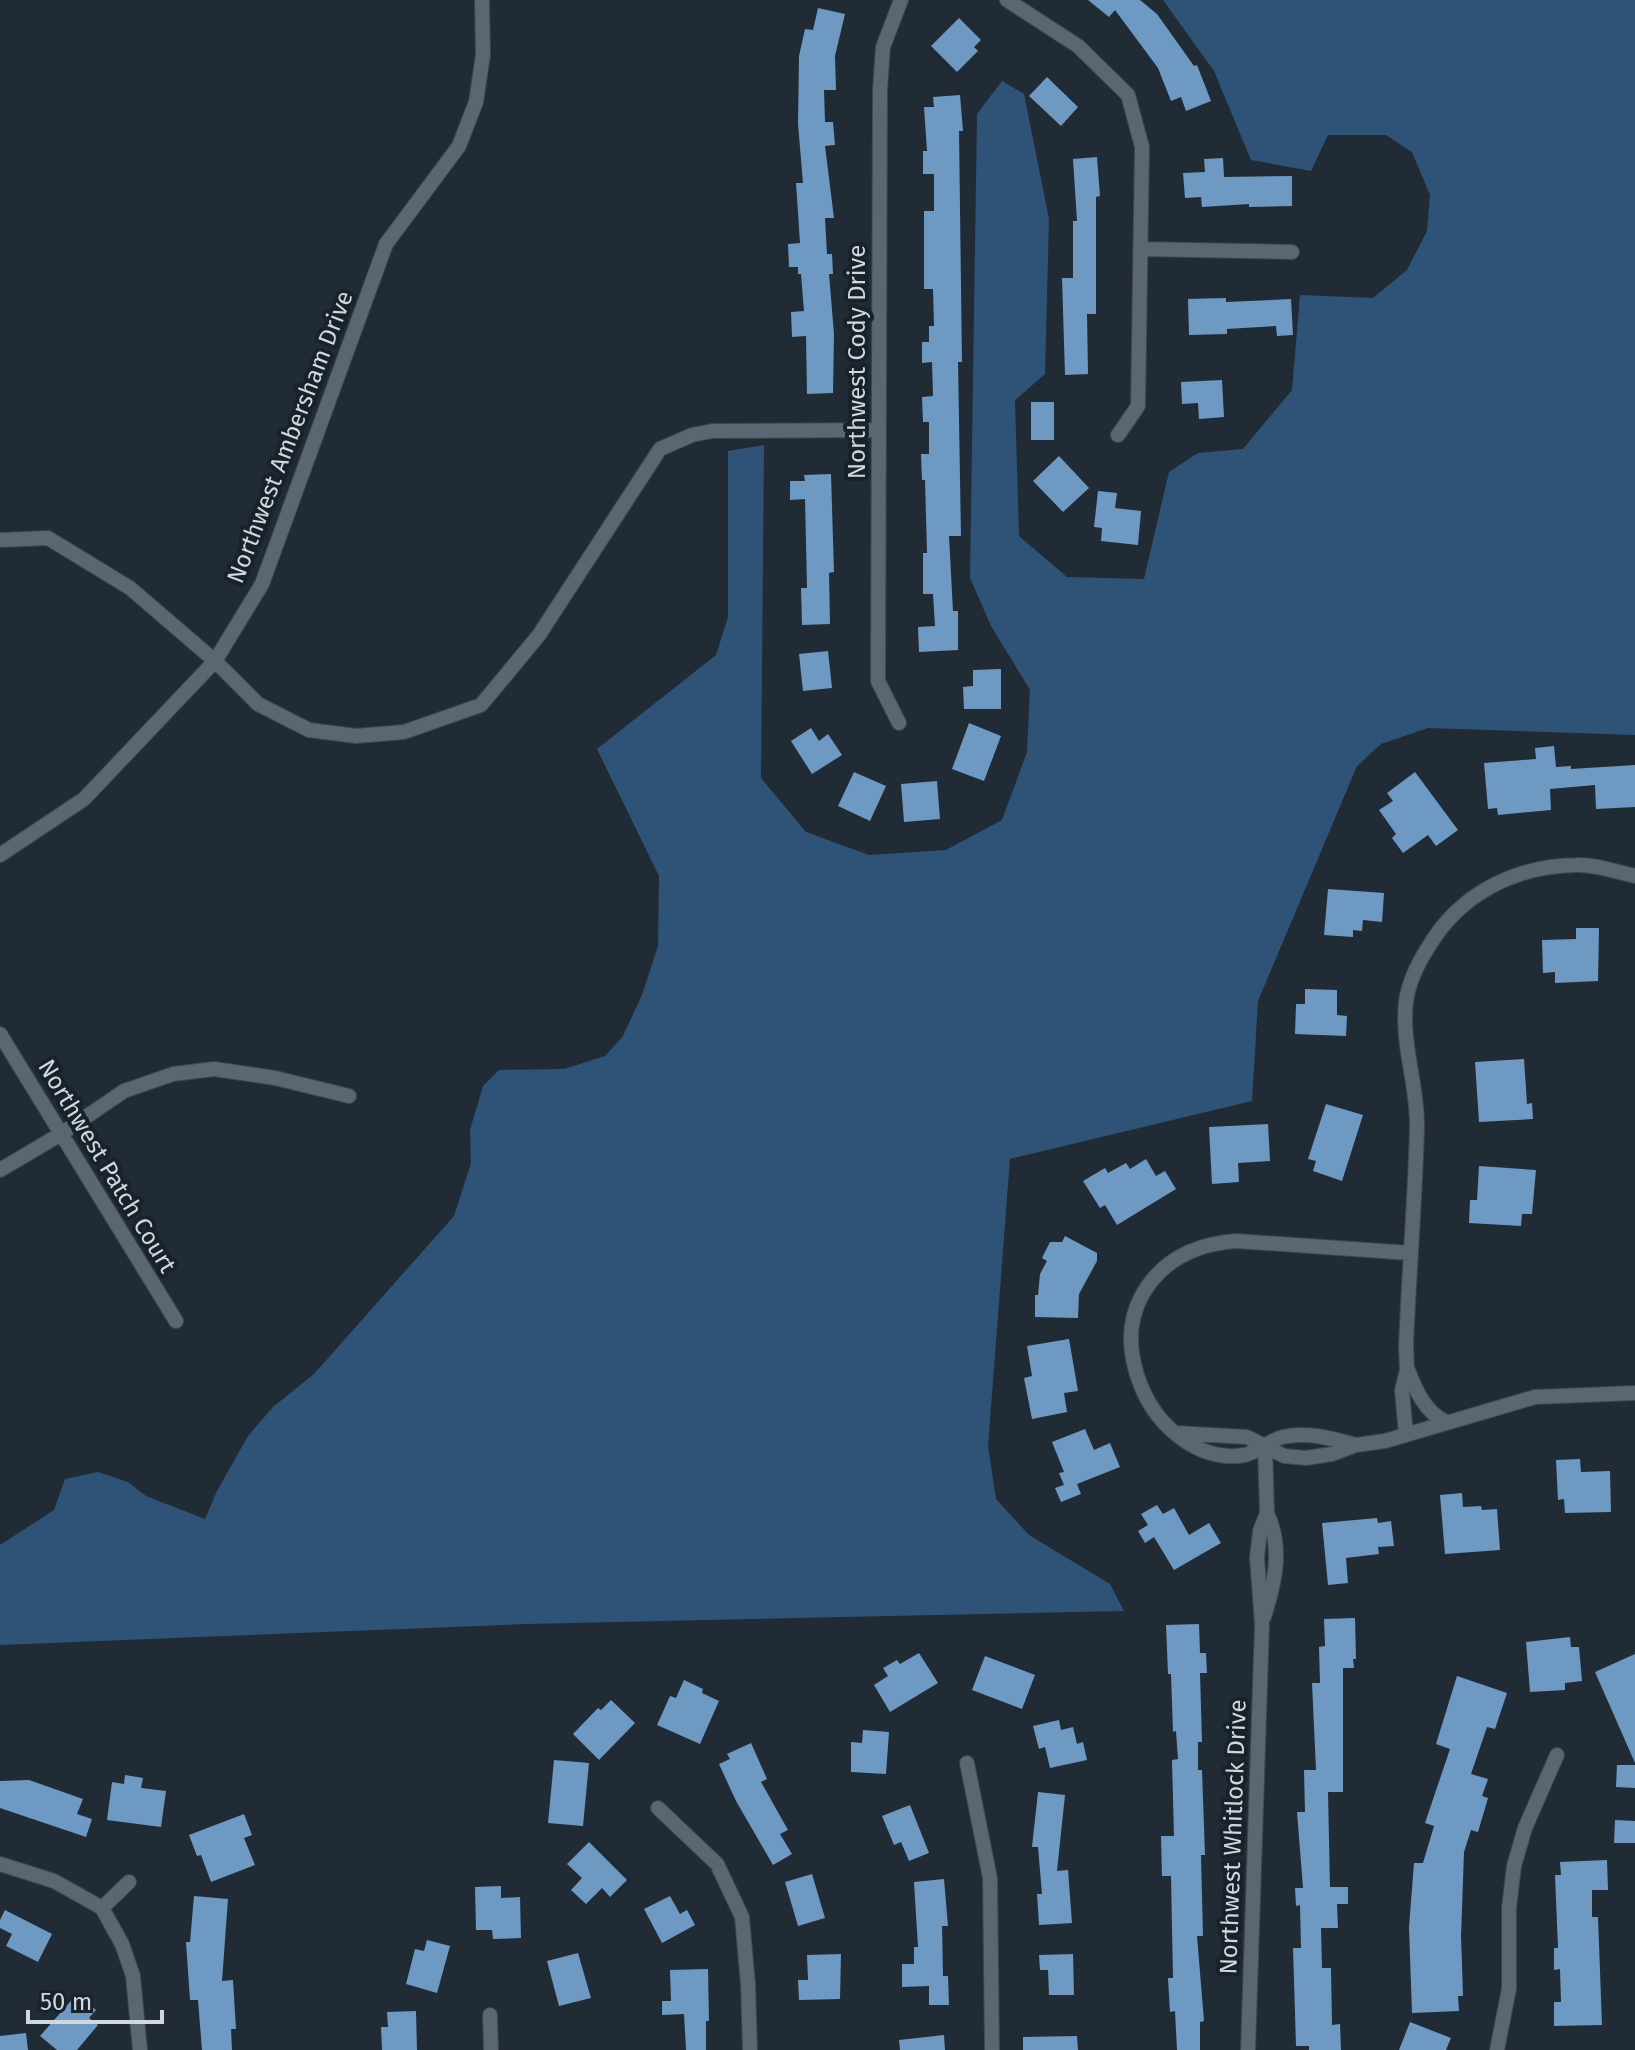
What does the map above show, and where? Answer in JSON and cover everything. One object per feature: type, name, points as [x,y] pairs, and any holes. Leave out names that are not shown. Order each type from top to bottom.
[{"type":"street","name":"Northwest Ambersham Drive","points":[[0,855],[84,799],[215,661],[262,584],[386,244],[459,146],[476,102],[483,55],[482,0]]},
{"type":"street","name":"Northwest Cody Drive","points":[[899,723],[878,681],[878,430],[880,90],[883,47],[901,0]]},
{"type":"street","points":[[1007,0],[1078,46],[1128,95],[1142,147],[1138,406],[1118,435]]},
{"type":"street","points":[[1140,249],[1292,252]]},
{"type":"street","points":[[0,540],[48,538],[130,588],[215,661],[258,704],[309,730],[356,736],[404,732],[481,705],[539,635],[660,449],[692,435],[712,431],[878,430]]},
{"type":"street","points":[[1406,1435],[1402,1390],[1407,1370],[1417,1123],[1405,1045],[1406,1000],[1411,979],[1441,926],[1462,905],[1510,877],[1543,867],[1579,864],[1635,876]]},
{"type":"street","name":"Northwest Patch Court","points":[[0,1034],[176,1321]]},
{"type":"street","points":[[0,1170],[61,1134],[124,1091],[173,1074],[214,1069],[275,1078],[349,1096]]},
{"type":"street","points":[[1356,1445],[1325,1437],[1284,1436],[1247,1455],[1226,1456],[1196,1449],[1158,1416],[1145,1396],[1133,1364],[1130,1345],[1137,1306],[1152,1281],[1173,1261],[1191,1250],[1215,1243],[1236,1241],[1410,1253]]},
{"type":"street","points":[[1407,1370],[1426,1405],[1435,1417],[1446,1422]]},
{"type":"street","points":[[1175,1433],[1232,1434],[1247,1437],[1284,1456],[1306,1458],[1406,1435],[1535,1397],[1635,1393]]},
{"type":"street","name":"Northwest Whitlock Drive","points":[[1248,2050],[1262,1625],[1257,1557],[1260,1531],[1267,1513],[1265,1445]]},
{"type":"street","points":[[1497,2050],[1509,1989],[1509,1908],[1514,1866],[1525,1828],[1557,1755]]},
{"type":"street","points":[[967,1763],[990,1878],[992,2050]]},
{"type":"street","points":[[658,1808],[717,1864],[742,1917],[750,2050]]},
{"type":"street","points":[[0,1864],[54,1881],[102,1908],[122,1944],[133,1976],[140,2050]]},
{"type":"street","points":[[102,1908],[129,1882]]},
{"type":"street","points":[[490,2015],[491,2050]]},
{"type":"shaded area","points":[[1163,0],[1635,0],[1635,735],[1428,728],[1381,744],[1357,766],[1258,1001],[1252,1101],[1010,1159],[988,1446],[996,1499],[1029,1535],[1110,1584],[1124,1611],[526,1624],[0,1645],[0,1545],[54,1510],[65,1479],[98,1472],[128,1482],[146,1496],[205,1519],[248,1436],[273,1407],[314,1374],[454,1216],[471,1163],[470,1130],[483,1086],[499,1070],[564,1069],[605,1056],[623,1036],[642,995],[658,946],[659,876],[597,749],[716,655],[728,617],[728,451],[764,445],[761,778],[806,832],[869,855],[946,850],[1002,820],[1027,752],[1030,690],[991,626],[970,578],[977,114],[1002,81],[1024,94],[1049,219],[1045,374],[1015,400],[1019,536],[1067,577],[1144,579],[1169,472],[1198,453],[1243,449],[1292,390],[1300,295],[1373,298],[1407,270],[1427,231],[1430,195],[1412,152],[1386,135],[1328,135],[1311,171],[1251,160],[1214,71]]},
{"type":"building","points":[[1088,0],[1140,0],[1157,14],[1194,66],[1197,65],[1211,101],[1186,111],[1181,97],[1171,101],[1158,68],[1115,10],[1109,17]]},
{"type":"building","points":[[818,8],[845,14],[835,56],[836,90],[824,90],[825,122],[833,122],[835,145],[825,146],[834,218],[825,218],[827,254],[832,254],[833,274],[829,274],[834,334],[833,393],[807,394],[806,336],[792,337],[791,312],[804,311],[801,274],[798,274],[798,267],[789,267],[788,244],[800,243],[796,183],[803,183],[798,124],[799,56],[805,29],[813,30]]},
{"type":"building","points":[[959,18],[981,40],[974,47],[978,51],[957,72],[931,46]]},
{"type":"building","points":[[1047,77],[1078,107],[1061,126],[1029,96]]},
{"type":"building","points":[[960,95],[963,131],[959,131],[961,536],[949,536],[953,611],[958,611],[958,650],[919,652],[918,627],[935,626],[933,594],[923,594],[923,553],[927,553],[925,480],[922,480],[921,454],[929,454],[929,422],[923,422],[922,397],[933,396],[932,362],[922,363],[922,342],[929,342],[929,326],[934,326],[933,289],[924,289],[924,211],[934,211],[934,174],[923,174],[923,151],[927,151],[924,107],[934,107],[933,97]]},
{"type":"building","points":[[1097,157],[1100,196],[1096,197],[1096,314],[1087,314],[1088,374],[1065,375],[1062,278],[1073,278],[1073,221],[1077,221],[1073,159]]},
{"type":"building","points":[[1223,158],[1224,177],[1292,176],[1292,206],[1249,207],[1249,204],[1202,207],[1201,197],[1185,198],[1183,173],[1205,172],[1204,159]]},
{"type":"building","points":[[1226,298],[1226,302],[1291,299],[1293,335],[1277,336],[1276,326],[1227,329],[1227,334],[1189,335],[1188,299]]},
{"type":"building","points":[[1222,380],[1224,417],[1199,419],[1198,403],[1182,404],[1181,382]]},
{"type":"building","points":[[1031,402],[1054,402],[1054,440],[1031,440]]},
{"type":"building","points":[[1059,456],[1089,488],[1063,512],[1033,481]]},
{"type":"building","points":[[831,474],[834,572],[829,573],[830,624],[802,625],[801,588],[807,588],[805,499],[790,500],[790,481],[805,481],[804,475]]},
{"type":"building","points":[[1098,491],[1117,493],[1115,508],[1141,511],[1138,545],[1101,541],[1102,528],[1094,527]]},
{"type":"building","points":[[828,651],[832,688],[803,691],[799,654]]},
{"type":"building","points":[[1001,669],[1001,709],[964,709],[963,687],[973,686],[973,670]]},
{"type":"building","points":[[969,723],[1001,736],[984,781],[952,769]]},
{"type":"building","points":[[811,728],[819,741],[828,734],[842,755],[812,774],[791,741]]},
{"type":"building","points":[[1554,746],[1556,767],[1635,765],[1635,807],[1596,809],[1595,785],[1550,789],[1551,810],[1498,815],[1497,808],[1488,809],[1484,763],[1536,759],[1535,748]]},
{"type":"building","points":[[854,772],[886,786],[870,821],[838,806]]},
{"type":"building","points":[[1415,772],[1458,830],[1436,846],[1428,835],[1403,853],[1392,838],[1396,834],[1379,810],[1393,801],[1387,793]]},
{"type":"building","points":[[937,781],[940,819],[904,822],[901,784]]},
{"type":"building","points":[[1328,889],[1384,893],[1382,922],[1363,920],[1362,931],[1353,930],[1353,937],[1324,935]]},
{"type":"building","points":[[1576,928],[1599,928],[1598,981],[1555,983],[1555,972],[1543,973],[1542,940],[1576,939]]},
{"type":"building","points":[[1305,989],[1337,990],[1337,1015],[1347,1016],[1346,1036],[1295,1034],[1296,1004],[1305,1004]]},
{"type":"building","points":[[1524,1059],[1527,1104],[1532,1103],[1533,1119],[1479,1122],[1475,1062]]},
{"type":"building","points":[[1326,1104],[1363,1115],[1342,1181],[1313,1171],[1316,1161],[1308,1159]]},
{"type":"building","points":[[1268,1124],[1270,1161],[1238,1163],[1239,1182],[1212,1184],[1209,1127]]},
{"type":"building","points":[[1146,1159],[1156,1176],[1165,1171],[1176,1189],[1117,1225],[1105,1205],[1100,1208],[1083,1181],[1105,1168],[1108,1173],[1126,1163],[1130,1169]]},
{"type":"building","points":[[1479,1166],[1536,1170],[1532,1214],[1522,1214],[1521,1226],[1469,1223],[1470,1200],[1477,1200]]},
{"type":"building","points":[[1065,1236],[1097,1253],[1097,1261],[1079,1294],[1078,1318],[1035,1317],[1035,1295],[1038,1295],[1040,1274],[1047,1261],[1042,1258],[1050,1242],[1062,1242]]},
{"type":"building","points":[[1069,1339],[1078,1391],[1064,1393],[1067,1412],[1032,1419],[1024,1378],[1032,1376],[1027,1346]]},
{"type":"building","points":[[1085,1429],[1094,1450],[1110,1443],[1120,1467],[1077,1484],[1081,1494],[1061,1502],[1055,1488],[1064,1485],[1059,1473],[1064,1472],[1052,1442]]},
{"type":"building","points":[[1580,1459],[1581,1472],[1610,1471],[1611,1512],[1565,1513],[1564,1499],[1558,1500],[1556,1460]]},
{"type":"building","points":[[1462,1493],[1463,1507],[1497,1509],[1500,1550],[1445,1554],[1440,1495]]},
{"type":"building","points":[[1157,1505],[1163,1514],[1174,1508],[1189,1535],[1209,1523],[1221,1543],[1174,1570],[1154,1537],[1145,1543],[1138,1531],[1148,1525],[1141,1514]]},
{"type":"building","points":[[1377,1518],[1378,1523],[1391,1521],[1394,1546],[1378,1547],[1379,1554],[1346,1558],[1348,1583],[1328,1585],[1322,1523]]},
{"type":"building","points":[[1355,1618],[1354,1668],[1343,1668],[1343,1792],[1328,1792],[1330,1887],[1348,1887],[1348,1904],[1337,1904],[1338,1928],[1321,1928],[1322,1968],[1331,1968],[1332,2025],[1340,2024],[1341,2050],[1309,2050],[1309,2046],[1296,2046],[1293,1948],[1301,1948],[1300,1905],[1296,1906],[1295,1888],[1303,1888],[1297,1812],[1305,1812],[1304,1770],[1316,1770],[1312,1683],[1320,1683],[1319,1647],[1325,1646],[1324,1619]]},
{"type":"building","points":[[1199,1624],[1200,1653],[1206,1653],[1207,1673],[1200,1673],[1202,1742],[1198,1742],[1205,1855],[1201,1855],[1203,1936],[1197,1936],[1204,2021],[1200,2022],[1200,2050],[1177,2050],[1175,2011],[1170,2012],[1168,1978],[1173,1978],[1171,1876],[1162,1876],[1161,1836],[1174,1836],[1172,1760],[1178,1759],[1176,1731],[1173,1732],[1166,1625]]},
{"type":"building","points":[[1570,1637],[1571,1647],[1579,1647],[1582,1681],[1565,1683],[1565,1690],[1530,1692],[1526,1642]]},
{"type":"building","points":[[919,1653],[938,1683],[890,1712],[874,1685],[888,1676],[883,1668],[897,1660],[900,1664]]},
{"type":"building","points":[[1635,1654],[1635,1763],[1595,1672]]},
{"type":"building","points":[[985,1656],[1035,1675],[1022,1709],[972,1690]]},
{"type":"building","points":[[1457,1676],[1507,1693],[1495,1729],[1487,1727],[1471,1774],[1488,1779],[1482,1796],[1488,1798],[1478,1832],[1471,1830],[1464,1852],[1461,1936],[1463,1996],[1458,1996],[1459,2011],[1412,2013],[1409,1927],[1414,1863],[1423,1863],[1434,1826],[1425,1823],[1450,1749],[1436,1744]]},
{"type":"building","points":[[684,1680],[719,1701],[700,1744],[657,1725],[670,1696],[676,1698]]},
{"type":"building","points":[[611,1700],[635,1723],[599,1760],[573,1734],[598,1708],[601,1710]]},
{"type":"building","points":[[1059,1720],[1061,1730],[1073,1727],[1077,1744],[1083,1742],[1087,1760],[1050,1768],[1045,1747],[1039,1749],[1033,1726]]},
{"type":"building","points":[[863,1730],[889,1732],[886,1774],[851,1772],[851,1742],[862,1743]]},
{"type":"building","points":[[751,1743],[767,1779],[761,1782],[788,1830],[780,1834],[792,1854],[773,1865],[736,1801],[719,1764],[730,1759],[727,1754]]},
{"type":"building","points":[[554,1760],[589,1763],[583,1826],[548,1823]]},
{"type":"building","points":[[1617,1765],[1635,1765],[1635,1788],[1616,1787]]},
{"type":"building","points":[[125,1775],[143,1778],[141,1788],[166,1791],[161,1827],[107,1820],[112,1782],[124,1784]]},
{"type":"building","points":[[29,1780],[83,1799],[77,1814],[92,1819],[86,1837],[0,1808],[0,1781]]},
{"type":"building","points":[[1038,1792],[1065,1795],[1057,1871],[1068,1870],[1072,1923],[1039,1925],[1037,1894],[1042,1894],[1038,1847],[1032,1847]]},
{"type":"building","points":[[910,1805],[929,1853],[909,1861],[901,1842],[894,1845],[882,1816]]},
{"type":"building","points":[[244,1814],[252,1835],[244,1838],[255,1865],[211,1882],[189,1835]]},
{"type":"building","points":[[1615,1820],[1635,1821],[1635,1843],[1614,1843]]},
{"type":"building","points":[[589,1842],[627,1880],[610,1897],[602,1888],[586,1904],[571,1890],[582,1878],[567,1864]]},
{"type":"building","points":[[1607,1860],[1608,1890],[1592,1890],[1592,1917],[1598,1917],[1602,2025],[1554,2026],[1554,2002],[1561,2002],[1560,1969],[1554,1970],[1554,1948],[1558,1948],[1555,1875],[1561,1875],[1560,1862]]},
{"type":"building","points":[[812,1874],[825,1918],[798,1926],[785,1882]]},
{"type":"building","points":[[944,1879],[948,1926],[942,1926],[943,1976],[948,1976],[949,2005],[929,2005],[929,1986],[902,1987],[902,1964],[914,1964],[914,1947],[918,1947],[914,1882]]},
{"type":"building","points":[[501,1886],[501,1898],[520,1897],[521,1938],[493,1939],[492,1930],[476,1930],[475,1887]]},
{"type":"building","points":[[194,1896],[228,1899],[222,1981],[233,1980],[236,2029],[231,2029],[232,2050],[202,2050],[198,2000],[190,2000],[186,1942],[190,1942]]},
{"type":"building","points":[[670,1896],[680,1914],[687,1910],[695,1925],[662,1943],[644,1909]]},
{"type":"building","points":[[5,1910],[52,1934],[38,1962],[6,1946],[12,1934],[0,1928]]},
{"type":"building","points":[[427,1940],[450,1946],[437,1993],[406,1984],[415,1949],[424,1951]]},
{"type":"building","points":[[578,1953],[591,1998],[559,2006],[547,1961]]},
{"type":"building","points":[[841,1954],[840,1999],[799,2000],[798,1980],[808,1980],[807,1955]]},
{"type":"building","points":[[1073,1954],[1074,1995],[1049,1995],[1048,1970],[1040,1970],[1039,1955]]},
{"type":"building","points":[[708,1969],[706,2050],[686,2050],[684,2014],[662,2015],[662,2001],[671,2001],[670,1970]]},
{"type":"building","points":[[77,1994],[96,2010],[89,2018],[98,2025],[77,2050],[57,2050],[40,2036]]},
{"type":"building","points":[[416,2011],[417,2050],[382,2050],[381,2027],[388,2027],[387,2012]]},
{"type":"building","points":[[1410,2022],[1451,2038],[1446,2050],[1399,2050]]},
{"type":"building","points":[[26,2033],[28,2050],[0,2050],[0,2036]]},
{"type":"building","points":[[944,2035],[945,2050],[900,2050],[899,2040]]},
{"type":"building","points":[[1077,2036],[1078,2050],[1023,2050],[1023,2037]]}]
